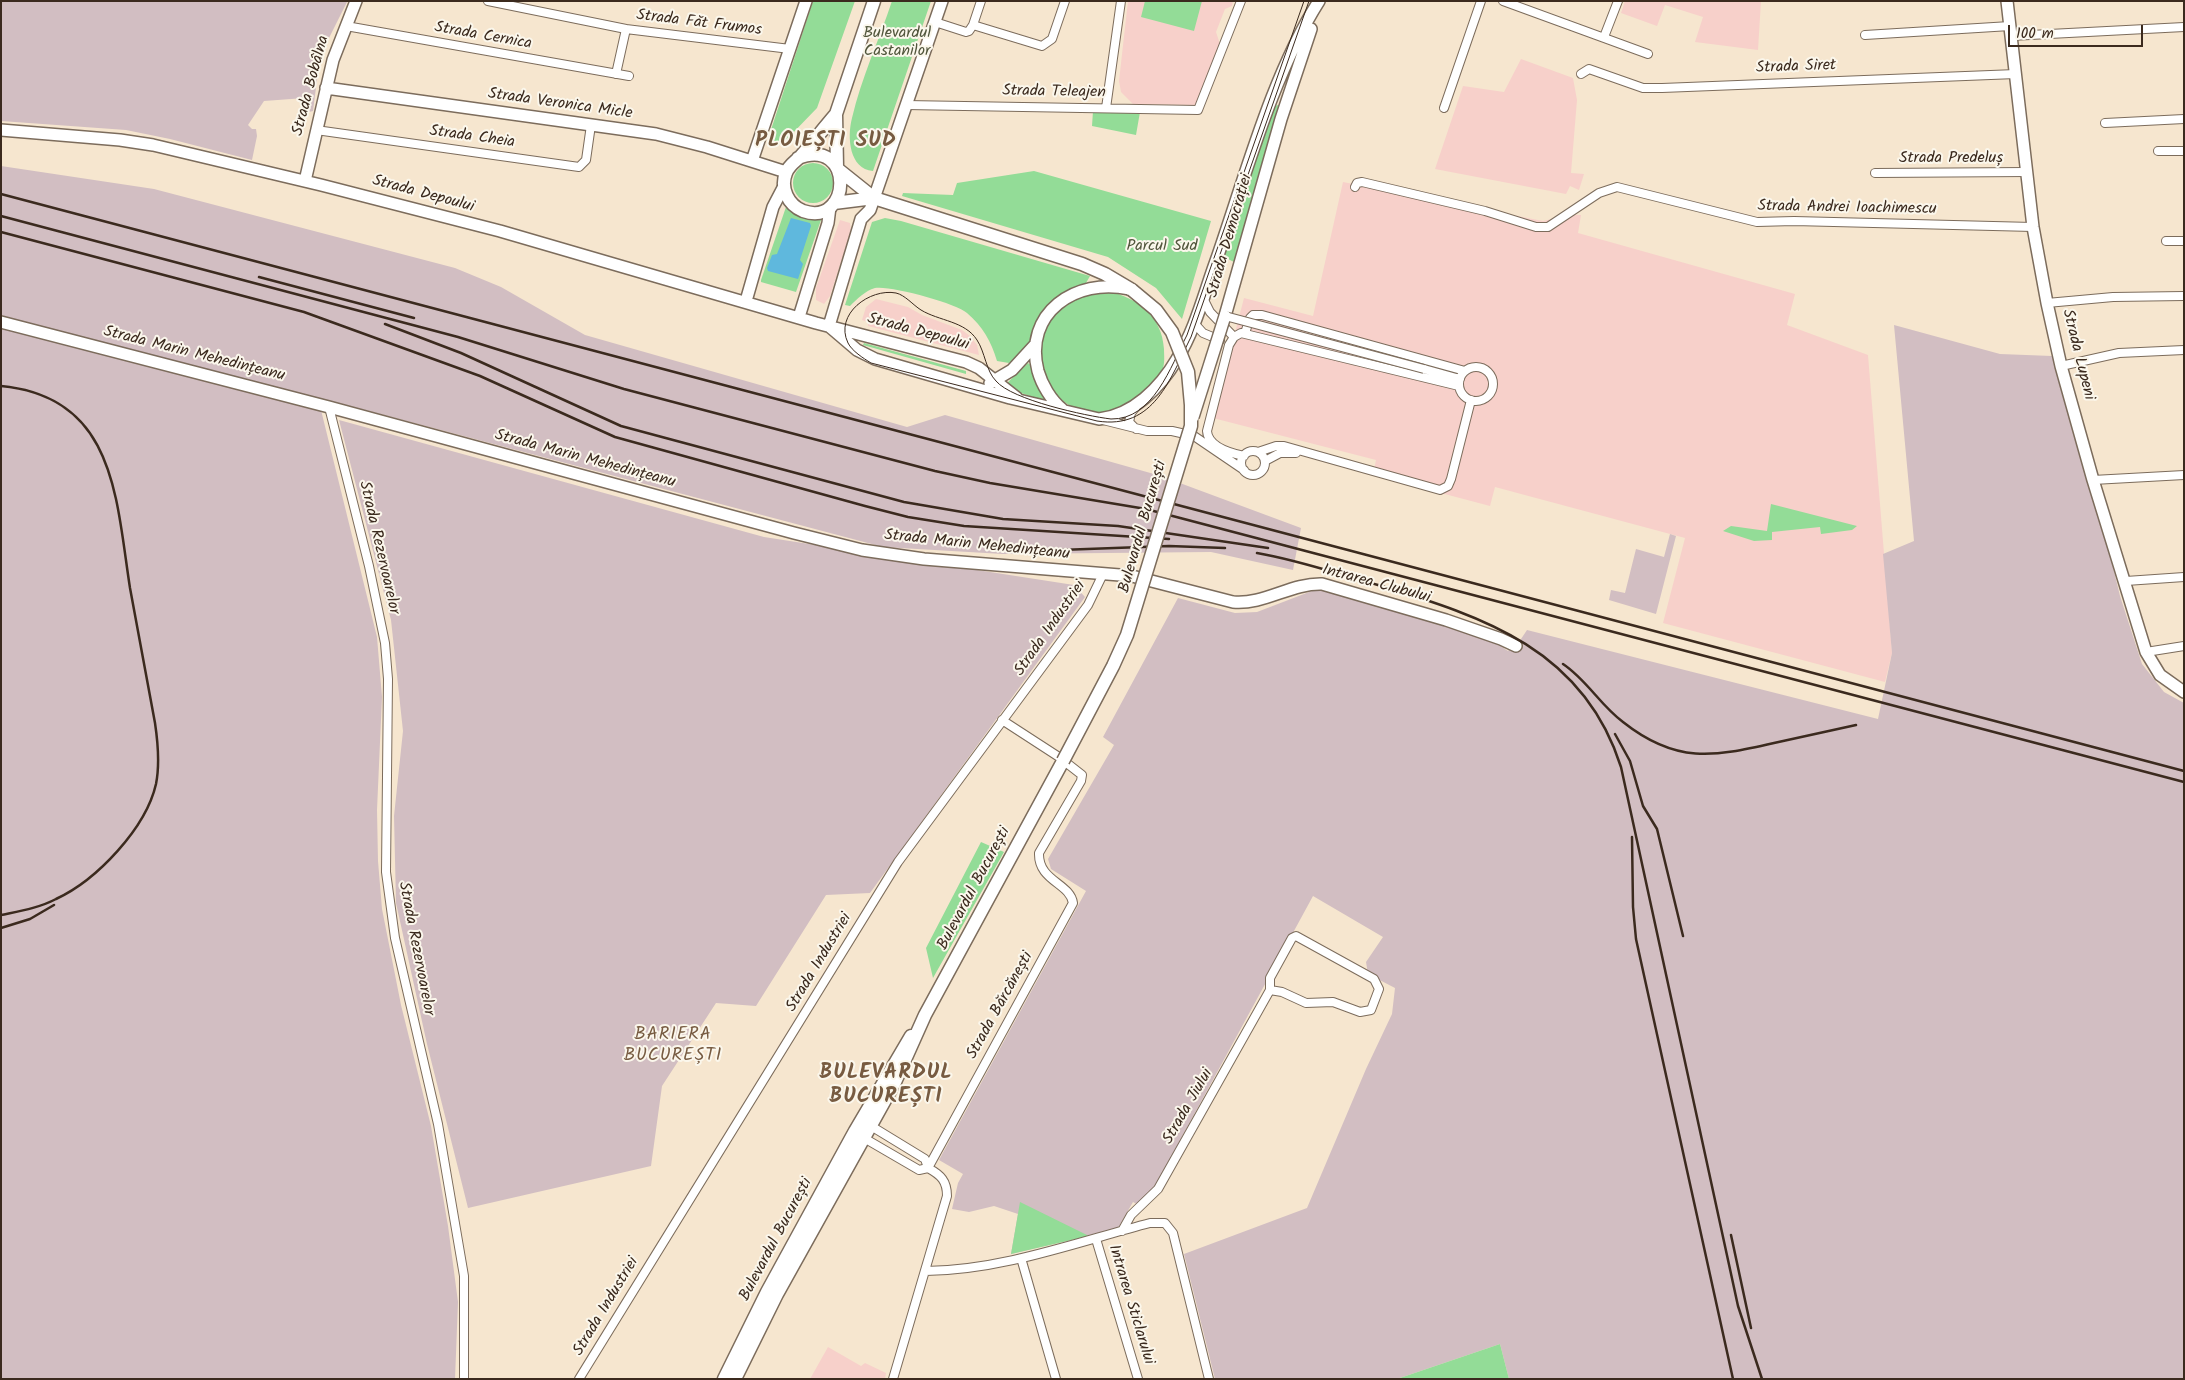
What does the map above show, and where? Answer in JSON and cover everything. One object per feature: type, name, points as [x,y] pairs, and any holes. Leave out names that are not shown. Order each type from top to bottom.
[{"type":"main road","points":[[836,114],[786,172],[784,186],[789,200],[804,211],[813,212],[832,205],[841,190],[842,182],[838,168],[836,138],[836,114],[874,1]]},
{"type":"main road","points":[[836,138],[846,163],[875,197]]},
{"type":"main road","points":[[798,158],[815,154],[823,156],[838,168]]},
{"type":"main road","name":"Bulevardul București","points":[[735,1379],[777,1294],[871,1126],[909,1053],[925,1015],[1120,651],[1142,591],[1193,431],[1190,383],[1178,345],[1156,310],[1132,290],[1105,274],[1082,264],[875,197],[838,168]]},
{"type":"main road","name":"Bulevardul București","points":[[832,205],[875,197]]},
{"type":"main road","name":"Bulevardul București","points":[[724,1379],[767,1292],[855,1131],[901,1049],[925,1015]]},
{"type":"street","name":"Strada Bobâlna","points":[[305,181],[333,60],[356,1]]},
{"type":"street","name":"Strada Făt Frumos","points":[[488,1],[626,29],[790,48]]},
{"type":"street","points":[[752,161],[806,1]]},
{"type":"street","points":[[829,326],[861,219],[870,210],[875,197],[942,1]]},
{"type":"street","points":[[935,22],[966,32],[973,25],[981,1]]},
{"type":"street","points":[[973,25],[1037,45],[1046,45],[1052,39],[1064,1]]},
{"type":"street","points":[[1106,108],[1121,1]]},
{"type":"street","name":"Strada Teleajen","points":[[906,105],[1198,110],[1241,1]]},
{"type":"street","name":"Strada Democrației","points":[[1193,431],[1281,119],[1320,1]]},
{"type":"street","name":"Strada Democrației","points":[[1099,419],[1120,414],[1150,393],[1177,359],[1194,323],[1282,74],[1320,1]]},
{"type":"street","points":[[1444,108],[1480,1]]},
{"type":"street","points":[[1503,1],[1648,54]]},
{"type":"street","points":[[1604,37],[1618,1]]},
{"type":"street","name":"Strada Lupeni","points":[[2007,1],[2033,227],[2061,366],[2093,480],[2126,582],[2146,652],[2160,675],[2184,692]]},
{"type":"street","name":"Strada Cernica","points":[[346,26],[629,76]]},
{"type":"street","points":[[1865,35],[2184,28]]},
{"type":"street","points":[[616,74],[626,29]]},
{"type":"street","name":"Strada Democrației","points":[[1267,114],[1302,55]]},
{"type":"street","name":"Strada Siret","points":[[1581,74],[1589,69],[1643,88],[2016,74]]},
{"type":"street","name":"Strada Veronica Micle","points":[[326,88],[681,139],[786,172]]},
{"type":"street","points":[[2104,123],[2184,119]]},
{"type":"street","name":"Strada Cheia","points":[[316,130],[579,167],[586,160],[591,125]]},
{"type":"street","name":"Strada Depoului","points":[[1,130],[138,142],[305,181],[492,229],[829,326],[966,362],[979,368],[1017,398]]},
{"type":"street","points":[[2158,151],[2184,151]]},
{"type":"street","name":"Strada Predeluș","points":[[1875,173],[2027,172]]},
{"type":"street","name":"Strada Andrei Ioachimescu","points":[[1355,187],[1357,183],[1362,182],[1486,211],[1536,227],[1553,225],[1599,193],[1616,186],[1757,222],[2033,227]]},
{"type":"street","points":[[746,301],[773,207],[784,186]]},
{"type":"street","points":[[799,317],[832,205]]},
{"type":"street","points":[[2166,241],[2184,242]]},
{"type":"street","points":[[979,388],[995,381],[1012,370],[1034,346],[1040,328],[1054,308],[1067,297],[1091,288],[1107,286],[1132,290]]},
{"type":"street","points":[[2047,303],[2113,296],[2184,296]]},
{"type":"street","points":[[1203,297],[1210,312],[1232,340]]},
{"type":"street","points":[[1225,316],[1424,369],[1459,383],[1464,396],[1471,400],[1478,400],[1488,396],[1492,386],[1492,379],[1486,370],[1480,367],[1465,371],[1272,317],[1254,315],[1250,318],[1245,333]]},
{"type":"street","points":[[1272,317],[1277,328]]},
{"type":"street","name":"Strada Marin Mehedințeanu","points":[[1,322],[329,407],[794,534],[862,550],[924,559],[1132,576],[1168,586]]},
{"type":"street","points":[[1269,339],[1272,338],[1277,328],[1291,322]]},
{"type":"street","points":[[1194,323],[1203,333]]},
{"type":"street","name":"Strada Depoului","points":[[829,326],[857,350],[875,359],[1064,410]]},
{"type":"street","points":[[1189,336],[1203,333],[1232,340],[1245,333],[1459,383]]},
{"type":"street","points":[[1232,340],[1207,431],[1208,438],[1212,443],[1244,456]]},
{"type":"street","points":[[1034,346],[1037,367],[1044,386],[1064,410],[1136,429],[1207,431]]},
{"type":"street","points":[[2061,366],[2119,353],[2184,350]]},
{"type":"street","points":[[1459,383],[1465,371]]},
{"type":"street","points":[[1136,429],[1129,422],[1130,413],[1150,393]]},
{"type":"street","points":[[1244,470],[1242,462],[1244,456],[1249,452],[1258,452],[1279,445],[1436,490],[1443,489],[1451,480],[1471,400]]},
{"type":"street","name":"Strada Rezervoarelor","points":[[329,407],[369,566],[385,643],[388,679],[386,872],[395,938],[438,1124],[464,1276],[464,1379]]},
{"type":"street","points":[[1193,431],[1252,475],[1258,474],[1263,470],[1265,461]]},
{"type":"street","points":[[1258,452],[1265,461]]},
{"type":"street","points":[[1265,461],[1285,452],[1308,453]]},
{"type":"street","points":[[2093,480],[2184,475]]},
{"type":"street","name":"Strada Industriei","points":[[579,1379],[898,862],[1088,605],[1103,574]]},
{"type":"street","points":[[2126,582],[2184,577]]},
{"type":"street","name":"Intrarea Clubului","points":[[1168,586],[1222,601],[1249,603],[1307,585],[1322,584],[1446,620],[1516,646]]},
{"type":"street","points":[[2146,652],[2184,646]]},
{"type":"street","name":"Strada Bărcănești","points":[[928,1168],[1073,903],[1072,898],[1047,876],[1041,868],[1039,853],[1081,781],[1082,775],[1059,757],[1002,720]]},
{"type":"street","name":"Strada Jiului","points":[[1122,1231],[1131,1215],[1158,1189],[1270,990],[1270,978],[1292,938],[1296,936],[1374,979],[1379,989],[1374,1007],[1364,1013],[1333,1002],[1306,1003],[1282,992],[1270,990]]},
{"type":"street","points":[[871,1126],[925,1159],[928,1168],[944,1180],[947,1196],[893,1379]]},
{"type":"street","points":[[864,1138],[919,1170],[928,1168]]},
{"type":"street","points":[[926,1272],[960,1271],[1021,1258],[1160,1222],[1170,1227],[1186,1282],[1209,1379]]},
{"type":"street","name":"Intrarea Sticlarului","points":[[1096,1238],[1138,1379]]},
{"type":"street","points":[[1021,1258],[1056,1379]]},
{"type":"shaded area","points":[[1,1],[347,2],[320,56],[313,111],[309,112],[305,98],[264,101],[248,125],[252,129],[256,129],[257,136],[252,160],[126,130],[1,121]]},
{"type":"shaded area","points":[[1128,1],[1233,1],[1232,6],[1225,9],[1216,32],[1220,44],[1199,100],[1195,105],[1133,104],[1121,92],[1119,81]]},
{"type":"shaded area","points":[[1625,1],[1761,1],[1758,50],[1695,42],[1703,17],[1665,5],[1657,26],[1621,13]]},
{"type":"shaded area","points":[[1521,59],[1573,78],[1577,100],[1571,173],[1584,174],[1579,190],[1570,186],[1566,194],[1435,169],[1463,86],[1504,92]]},
{"type":"shaded area","points":[[1,166],[154,189],[455,268],[501,287],[585,335],[907,427],[945,415],[1161,476],[1301,528],[1293,570],[1211,552],[1003,554],[883,547],[331,401],[89,341],[1,315]]},
{"type":"shaded area","points":[[1343,182],[1543,221],[1569,215],[1581,215],[1578,233],[1795,294],[1787,325],[1868,355],[1892,653],[1885,682],[1663,623],[1685,538],[1495,487],[1490,506],[1373,475],[1376,460],[1213,418],[1244,298],[1313,316]]},
{"type":"shaded area","points":[[840,220],[850,223],[851,231],[830,296],[824,304],[816,300],[816,288]]},
{"type":"shaded area","points":[[876,299],[908,307],[922,315],[962,330],[977,345],[979,355],[868,326],[868,322],[862,320],[866,307]]},
{"type":"shaded area","points":[[1894,325],[2000,354],[2052,356],[2100,513],[2120,596],[2142,664],[2164,692],[2184,703],[2184,1379],[1509,1379],[1500,1344],[1397,1379],[1215,1379],[1184,1254],[1307,1208],[1366,1069],[1392,1014],[1395,988],[1368,974],[1366,962],[1383,937],[1313,896],[1153,1190],[1140,1206],[1133,1202],[1118,1228],[1011,1254],[1018,1214],[994,1206],[969,1212],[952,1209],[958,1183],[963,1174],[939,1160],[1086,891],[1051,869],[1048,859],[1114,745],[1103,737],[1178,598],[1235,613],[1257,612],[1317,589],[1482,634],[1508,651],[1512,647],[1515,648],[1527,630],[1878,719],[1892,653],[1883,554],[1914,541]]},
{"type":"shaded area","points":[[1,328],[321,410],[377,637],[382,697],[377,810],[378,861],[382,909],[401,1005],[431,1126],[448,1226],[458,1302],[455,1379],[1,1379]]},
{"type":"shaded area","points":[[339,420],[764,537],[1074,585],[1085,597],[870,893],[826,895],[756,1006],[716,1003],[662,1086],[651,1166],[468,1208],[427,1044],[396,903],[394,816],[403,731],[391,620]]},
{"type":"shaded area","points":[[1670,534],[1676,536],[1656,614],[1609,600],[1611,590],[1625,593],[1636,549],[1664,557]]},
{"type":"shaded area","points":[[828,1347],[861,1366],[865,1363],[886,1373],[885,1379],[810,1379]]},
{"type":"green space","name":"Bulevardul Castanilor","points":[[813,1],[855,1],[817,108],[788,138],[780,143],[768,139]]},
{"type":"green space","name":"Bulevardul Castanilor","points":[[892,1],[931,1],[873,171],[859,165],[854,158],[850,143],[850,126],[860,89]]},
{"type":"green space","points":[[1145,1],[1202,1],[1194,31],[1141,17]]},
{"type":"green space","points":[[1277,105],[1280,106],[1278,119],[1234,262],[1222,256]]},
{"type":"green space","points":[[1093,111],[1140,112],[1136,135],[1092,126]]},
{"type":"green space","points":[[817,163],[824,166],[830,172],[833,183],[832,191],[824,200],[817,203],[809,203],[802,200],[794,191],[793,179],[796,172],[805,164]]},
{"type":"green space","name":"Parcul Sud","points":[[1034,171],[1211,221],[1182,319],[1156,288],[1108,257],[902,196],[903,193],[953,195],[957,183]]},
{"type":"green space","points":[[786,207],[821,220],[796,292],[761,282]]},
{"type":"green space","name":"Parcul Sud","points":[[885,218],[1090,276],[1086,283],[1069,291],[1019,358],[1009,363],[997,361],[989,341],[978,324],[967,313],[950,304],[894,289],[875,288],[861,296],[850,306],[845,305],[872,222]]},
{"type":"green space","name":"Parcul Sud","points":[[1109,291],[1120,294],[1139,304],[1153,318],[1159,327],[1162,337],[1164,363],[1154,382],[1138,397],[1112,413],[1105,415],[1089,414],[1072,407],[1052,391],[1043,373],[1041,348],[1047,325],[1062,306],[1081,295]]},
{"type":"green space","points":[[864,343],[966,371],[966,374],[863,345]]},
{"type":"green space","points":[[1028,363],[1032,366],[1036,384],[1045,396],[1043,400],[1008,389],[1006,384]]},
{"type":"green space","points":[[1771,504],[1857,526],[1852,530],[1821,534],[1820,527],[1772,532],[1772,540],[1754,541],[1723,531],[1731,526],[1767,531]]},
{"type":"green space","points":[[981,842],[1004,852],[933,978],[926,948]]},
{"type":"green space","points":[[1020,1202],[1089,1236],[1011,1254]]},
{"type":"green space","points":[[1500,1344],[1509,1379],[1397,1379]]},
{"type":"water","points":[[791,218],[810,223],[811,226],[800,260],[803,264],[798,279],[768,271],[767,268],[772,255],[777,254]]},
{"type":"tram line","points":[[1304,1],[1187,335],[1159,389],[1138,411],[1126,417],[1111,419],[1068,411],[1017,395],[1005,388],[993,377],[980,345],[972,334],[959,325],[928,314],[896,293],[886,293],[866,299],[850,313],[846,322],[845,332],[850,346],[871,363],[1097,421],[1117,422],[1133,418],[1146,409],[1158,398],[1167,384],[1191,337],[1309,1]]},
{"type":"railway","points":[[1,194],[2184,771]]},
{"type":"railway","points":[[1,216],[458,337],[624,389],[935,471],[990,483],[1146,509],[2184,782]]},
{"type":"railway","points":[[1,232],[304,312],[480,376],[615,437],[865,506],[908,517],[964,526],[1169,539]]},
{"type":"railway","points":[[259,277],[414,318]]},
{"type":"railway","points":[[385,324],[461,353],[621,426],[904,502],[1003,519],[1118,526],[1268,548]]},
{"type":"railway","points":[[1,386],[39,394],[68,410],[89,431],[103,458],[113,488],[120,520],[158,746],[156,784],[151,801],[131,835],[118,851],[88,879],[56,899],[36,907],[1,915]]},
{"type":"railway","points":[[1060,550],[1169,546],[1225,548]]},
{"type":"railway","points":[[1257,553],[1303,563],[1418,597],[1456,610],[1492,626],[1526,644],[1556,666],[1582,694],[1604,727],[1621,767],[1738,1306],[1762,1379]]},
{"type":"railway","points":[[1563,664],[1572,670],[1607,708],[1623,722],[1642,736],[1678,751],[1696,754],[1732,752],[1856,725]]},
{"type":"railway","points":[[1615,734],[1630,761],[1643,806],[1657,829],[1683,936]]},
{"type":"railway","points":[[1632,837],[1633,907],[1636,939],[1733,1379]]},
{"type":"railway","points":[[1,928],[30,919],[54,905]]},
{"type":"railway","points":[[1731,1235],[1751,1328]]},
{"type":"district","name":"PLOIEȘTI SUD","points":[[826,142]]},
{"type":"district","name":"BARIERA BUCUREȘTI","points":[[673,1046]]},
{"type":"district","name":"BULEVARDUL BUCUREȘTI","points":[[886,1086]]}]
